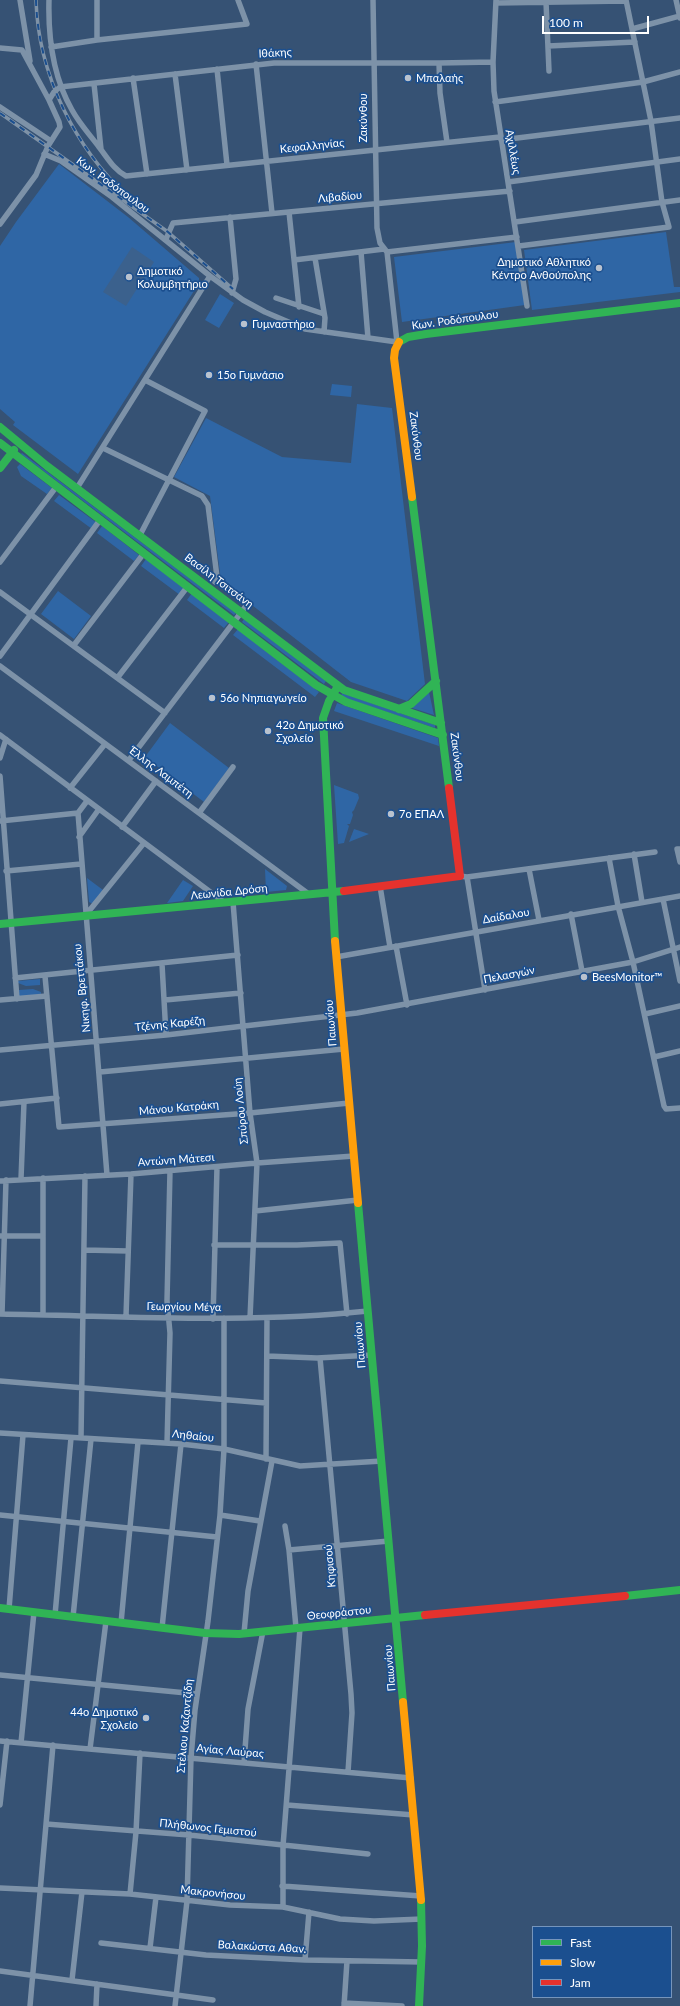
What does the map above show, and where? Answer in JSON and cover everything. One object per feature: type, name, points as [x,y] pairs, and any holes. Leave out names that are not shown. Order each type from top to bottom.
[{"type":"street","points":[[20,0],[32,67]]},
{"type":"street","points":[[49,0],[50,47],[60,87],[72,111],[101,150]]},
{"type":"street","points":[[97,0],[97,40]]},
{"type":"street","points":[[50,47],[97,40],[246,24],[238,0]]},
{"type":"street","name":"Ζακύνθου","points":[[373,0],[375,150],[378,232],[385,250],[397,342],[394,358],[441,723],[463,876],[476,932],[485,990]]},
{"type":"street","points":[[632,29],[680,17],[676,0]]},
{"type":"street","points":[[496,2],[626,1],[651,121],[662,202],[669,227],[518,246]]},
{"type":"street","name":"Αχιλλέως","points":[[496,2],[493,62],[495,102],[527,306]]},
{"type":"street","points":[[546,2],[549,71]]},
{"type":"street","points":[[548,46],[635,42]]},
{"type":"street","points":[[0,48],[22,50],[32,67],[60,125],[44,154],[39,169],[31,183],[0,224]]},
{"type":"street","name":"Ιθάκης","points":[[60,87],[256,64],[305,62],[439,64],[493,62]]},
{"type":"street","points":[[256,64],[272,213]]},
{"type":"street","points":[[439,64],[440,93],[447,142]]},
{"type":"street","points":[[216,69],[227,166]]},
{"type":"street","points":[[495,102],[643,82],[680,72]]},
{"type":"street","points":[[175,74],[188,170]]},
{"type":"street","points":[[133,78],[147,174]]},
{"type":"street","points":[[94,84],[101,150]]},
{"type":"street","points":[[48,100],[60,87]]},
{"type":"street","points":[[0,107],[51,142]]},
{"type":"street","name":"Κεφαλληνίας","points":[[101,150],[119,172],[126,176],[680,118]]},
{"type":"street","name":"Κων. Ροδόπουλου","points":[[44,154],[61,161],[102,189],[232,293],[265,312],[292,325],[324,332],[397,342],[426,334],[680,303]]},
{"type":"street","points":[[508,182],[680,159]]},
{"type":"street","name":"Λιβαδίου","points":[[166,239],[173,223],[510,191]]},
{"type":"street","points":[[515,222],[680,200]]},
{"type":"street","points":[[288,212],[299,307]]},
{"type":"street","points":[[230,217],[236,279],[232,293]]},
{"type":"street","points":[[294,260],[517,237]]},
{"type":"street","points":[[361,252],[368,338]]},
{"type":"street","points":[[315,258],[324,314],[324,332]]},
{"type":"street","points":[[77,488],[210,276]]},
{"type":"street","points":[[276,298],[299,307],[324,314]]},
{"type":"street","points":[[140,535],[205,411],[145,380]]},
{"type":"street","name":"Βασίλη Τσιτσάνη","points":[[0,427],[19,444],[77,488],[243,609],[338,686],[351,694],[441,723]]},
{"type":"street","name":"Βασίλη Τσιτσάνη","points":[[0,443],[11,453],[332,696],[443,735]]},
{"type":"street","points":[[0,468],[19,444]]},
{"type":"street","points":[[103,448],[202,496],[208,505],[218,577],[214,582]]},
{"type":"street","points":[[0,562],[56,487]]},
{"type":"street","points":[[0,656],[100,520]]},
{"type":"street","points":[[74,645],[144,553]]},
{"type":"street","points":[[118,677],[188,586]]},
{"type":"street","points":[[0,592],[118,677],[165,713]]},
{"type":"street","points":[[129,760],[243,609]]},
{"type":"street","name":"Έλλης Λαμπέτη","points":[[0,666],[310,895]]},
{"type":"street","points":[[399,709],[411,704],[436,681]]},
{"type":"street","name":"Παιωνίου","points":[[338,686],[325,710],[323,724],[331,893],[421,1896],[422,1962],[419,2006]]},
{"type":"street","points":[[0,735],[144,843],[229,902]]},
{"type":"street","points":[[0,758],[6,739]]},
{"type":"street","points":[[70,788],[105,744]]},
{"type":"street","points":[[199,813],[234,767]]},
{"type":"street","points":[[0,776],[1,821],[17,999]]},
{"type":"street","points":[[122,826],[156,781]]},
{"type":"street","points":[[1,821],[78,814],[87,801]]},
{"type":"street","points":[[79,837],[98,809]]},
{"type":"street","name":"Νικηφ. Βρεττάκου","points":[[78,814],[85,916],[105,1124],[107,1175]]},
{"type":"street","points":[[85,916],[144,843]]},
{"type":"street","points":[[678,849],[680,862]]},
{"type":"street","points":[[463,876],[529,869],[655,852]]},
{"type":"street","points":[[634,854],[642,902]]},
{"type":"street","points":[[609,858],[618,906],[633,962],[664,1106],[666,1109],[680,1108]]},
{"type":"street","points":[[6,871],[81,864]]},
{"type":"street","points":[[529,869],[539,920]]},
{"type":"street","name":"Λεωνίδα Δρόση","points":[[0,924],[331,893],[463,876]]},
{"type":"street","points":[[380,886],[407,1005]]},
{"type":"street","name":"Δαίδαλου","points":[[336,957],[571,914],[680,896]]},
{"type":"street","points":[[663,899],[677,948],[680,981]]},
{"type":"street","name":"Σπύρου Λούη","points":[[229,902],[238,956],[242,993],[250,1113],[257,1162],[250,1318]]},
{"type":"street","points":[[571,914],[582,971]]},
{"type":"street","name":"Πελασγών","points":[[341,1015],[407,1005],[633,962],[677,948]]},
{"type":"street","points":[[15,978],[238,956]]},
{"type":"street","points":[[162,964],[166,1036]]},
{"type":"street","points":[[0,1104],[56,1098],[45,976]]},
{"type":"street","points":[[165,1000],[242,993]]},
{"type":"street","points":[[0,1000],[47,996]]},
{"type":"street","points":[[644,1014],[680,1006]]},
{"type":"street","name":"Τζένης Καρέζη","points":[[0,1050],[166,1036],[341,1015]]},
{"type":"street","points":[[100,1072],[344,1049]]},
{"type":"street","points":[[654,1057],[680,1051]]},
{"type":"street","name":"Μάνου Κατράκη","points":[[56,1098],[59,1127],[250,1113],[349,1103]]},
{"type":"street","points":[[21,1179],[24,1102]]},
{"type":"street","name":"Αντώνη Μάτεσι","points":[[3,1180],[131,1174],[257,1162],[354,1156]]},
{"type":"street","points":[[213,1318],[217,1167]]},
{"type":"street","points":[[167,1443],[170,1333],[168,1318],[170,1171]]},
{"type":"street","points":[[126,1316],[131,1174]]},
{"type":"street","points":[[81,1438],[83,1389],[82,1315],[85,1176]]},
{"type":"street","points":[[42,1178],[42,1315]]},
{"type":"street","points":[[1,1314],[3,1180]]},
{"type":"street","points":[[255,1211],[358,1200]]},
{"type":"street","points":[[2,1236],[43,1236]]},
{"type":"street","points":[[214,1245],[254,1246],[340,1243],[347,1314]]},
{"type":"street","points":[[84,1250],[128,1251]]},
{"type":"street","name":"Γεωργίου Μέγα","points":[[1,1314],[168,1318],[267,1318],[347,1314],[368,1311]]},
{"type":"street","name":"Στέλιου Καζαντζίδη","points":[[175,2006],[187,1901],[191,1758],[197,1694],[220,1515],[224,1449],[224,1318]]},
{"type":"street","points":[[244,1633],[248,1591],[269,1460],[266,1403],[267,1318]]},
{"type":"street","points":[[267,1356],[320,1358],[372,1355]]},
{"type":"street","name":"Κηφισού","points":[[320,1358],[352,1705],[348,1772]]},
{"type":"street","points":[[0,1382],[266,1403]]},
{"type":"street","name":"Ληθαίου","points":[[0,1433],[181,1444],[224,1449],[300,1466],[331,1466],[382,1461]]},
{"type":"street","points":[[4,1608],[16,1517],[23,1434]]},
{"type":"street","points":[[55,1614],[62,1521],[71,1438]]},
{"type":"street","points":[[73,1617],[91,1439]]},
{"type":"street","points":[[121,1623],[138,1442]]},
{"type":"street","points":[[162,1628],[181,1444]]},
{"type":"street","points":[[0,1515],[217,1537]]},
{"type":"street","points":[[220,1515],[260,1521]]},
{"type":"street","points":[[283,1907],[282,1886],[284,1846],[298,1628],[285,1526]]},
{"type":"street","points":[[289,1550],[389,1541]]},
{"type":"street","name":"Θεοφράστου","points":[[4,1608],[205,1633],[244,1633],[680,1590]]},
{"type":"street","points":[[21,1743],[34,1612]]},
{"type":"street","points":[[90,1749],[106,1621]]},
{"type":"street","points":[[244,1763],[248,1709],[263,1631]]},
{"type":"street","points":[[0,1675],[197,1694]]},
{"type":"street","name":"Αγίας Λαύρας","points":[[0,1741],[411,1778]]},
{"type":"street","points":[[0,1804],[7,1741]]},
{"type":"street","points":[[30,2006],[53,1745]]},
{"type":"street","points":[[130,1894],[136,1832],[140,1753]]},
{"type":"street","points":[[287,1805],[414,1815]]},
{"type":"street","name":"Πλήθωνος Γεμιστού","points":[[46,1824],[189,1835],[368,1854]]},
{"type":"street","points":[[282,1886],[421,1896]]},
{"type":"street","name":"Μακρονήσου","points":[[0,1888],[130,1894],[254,1907],[283,1907],[333,1918],[353,1920],[422,1919]]},
{"type":"street","points":[[72,1980],[82,1892]]},
{"type":"street","points":[[150,1948],[156,1897]]},
{"type":"street","points":[[304,1960],[309,1912]]},
{"type":"street","name":"Βαλακώστα Αθαν.","points":[[101,1943],[182,1952],[304,1960],[422,1962]]},
{"type":"street","points":[[347,1961],[344,2004],[402,2006]]},
{"type":"street","points":[[0,1971],[213,2000]]},
{"type":"street","points":[[96,2006],[97,1984]]},
{"type":"shaded area","points":[[59,164],[128,217],[199,278],[199,283],[78,474],[13,425],[15,422],[0,409],[0,246]]},
{"type":"shaded area","name":"Δημοτικό Αθλητικό Κέντρο Ανθούπολης","points":[[666,232],[674,287],[680,287],[680,292],[532,310],[524,250]]},
{"type":"shaded area","points":[[516,242],[525,305],[402,322],[394,257]]},
{"type":"shaded area","name":"Δημοτικό Κολυμβητήριο","points":[[132,247],[154,262],[126,306],[103,292]]},
{"type":"shaded area","points":[[220,294],[234,303],[219,328],[205,320]]},
{"type":"shaded area","points":[[332,384],[352,386],[351,397],[330,395]]},
{"type":"shaded area","points":[[357,404],[392,408],[425,684],[407,701],[351,682],[221,581],[210,496],[174,477],[206,418],[282,457],[351,463]]},
{"type":"shaded area","points":[[22,453],[236,613],[234,615],[21,454]]},
{"type":"shaded area","points":[[20,464],[52,488],[47,494],[21,476],[17,467]]},
{"type":"shaded area","points":[[59,495],[97,523],[92,529],[54,501]]},
{"type":"shaded area","points":[[102,526],[139,555],[134,561],[97,533]]},
{"type":"shaded area","points":[[146,559],[185,589],[180,595],[141,566]]},
{"type":"shaded area","points":[[58,591],[91,616],[74,639],[41,614]]},
{"type":"shaded area","points":[[192,593],[229,622],[224,628],[187,600]]},
{"type":"shaded area","points":[[244,619],[326,681],[324,684],[242,622]]},
{"type":"shaded area","points":[[238,629],[319,692],[315,697],[233,635]]},
{"type":"shaded area","points":[[429,692],[434,715],[412,708]]},
{"type":"shaded area","points":[[342,693],[435,725],[435,728],[341,697]]},
{"type":"shaded area","points":[[337,703],[438,738],[439,746],[334,711]]},
{"type":"shaded area","points":[[170,723],[229,768],[204,802],[145,757]]},
{"type":"shaded area","points":[[334,785],[358,794],[359,798],[352,812],[353,815],[350,824],[347,824],[349,826],[344,843],[338,844]]},
{"type":"shaded area","points":[[354,829],[369,834],[349,842]]},
{"type":"shaded area","points":[[265,869],[287,886],[286,890],[266,892]]},
{"type":"shaded area","points":[[87,878],[103,890],[93,904],[89,902]]},
{"type":"shaded area","points":[[183,880],[193,886],[183,901],[167,903]]},
{"type":"shaded area","points":[[40,979],[40,985],[26,986],[18,983],[18,981]]},
{"type":"shaded area","points":[[33,989],[41,992],[41,995],[19,997],[19,990]]},
{"type":"railway","points":[[36,0],[38,28],[44,55],[52,82],[63,108],[76,133],[92,156],[129,198]]},
{"type":"railway","points":[[0,113],[168,232],[233,289]]},
{"type":"traffic: fast","points":[[399,342],[408,337],[426,334],[680,303]]},
{"type":"traffic: fast","points":[[0,427],[47,466],[344,690],[441,723]]},
{"type":"traffic: fast","points":[[0,443],[316,685],[346,702],[443,735]]},
{"type":"traffic: fast","points":[[0,468],[14,450]]},
{"type":"traffic: fast","points":[[412,497],[449,788]]},
{"type":"traffic: fast","points":[[399,709],[411,704],[436,681]]},
{"type":"traffic: fast","points":[[335,941],[323,718],[329,701],[338,686]]},
{"type":"traffic: fast","points":[[0,924],[344,891]]},
{"type":"traffic: fast","points":[[358,1203],[403,1702]]},
{"type":"traffic: fast","points":[[625,1596],[680,1590]]},
{"type":"traffic: fast","points":[[0,1608],[205,1633],[239,1634],[425,1615]]},
{"type":"traffic: fast","points":[[419,2006],[422,1946],[421,1900]]},
{"type":"traffic: slow","points":[[399,342],[395,350],[394,358],[412,497]]},
{"type":"traffic: slow","points":[[335,941],[358,1203]]},
{"type":"traffic: slow","points":[[403,1702],[421,1900]]},
{"type":"traffic: jam","points":[[344,891],[460,876],[449,788]]},
{"type":"traffic: jam","points":[[425,1615],[625,1596]]},
{"type":"place","name":"Μπαλαής","points":[[408,78]]},
{"type":"place","name":"Δημοτικό Αθλητικό Κέντρο Ανθούπολης","points":[[599,268]]},
{"type":"place","name":"Δημοτικό Κολυμβητήριο","points":[[129,277]]},
{"type":"place","name":"Γυμναστήριο","points":[[244,324]]},
{"type":"place","name":"15ο Γυμνάσιο","points":[[209,375]]},
{"type":"place","name":"56ο Νηπιαγωγείο","points":[[212,698]]},
{"type":"place","name":"42ο Δημοτικό Σχολείο","points":[[268,731]]},
{"type":"place","name":"7ο ΕΠΑΛ","points":[[391,814]]},
{"type":"place","name":"BeesMonitor™","points":[[584,977]]},
{"type":"place","name":"44ο Δημοτικό Σχολείο","points":[[146,1718]]}]
